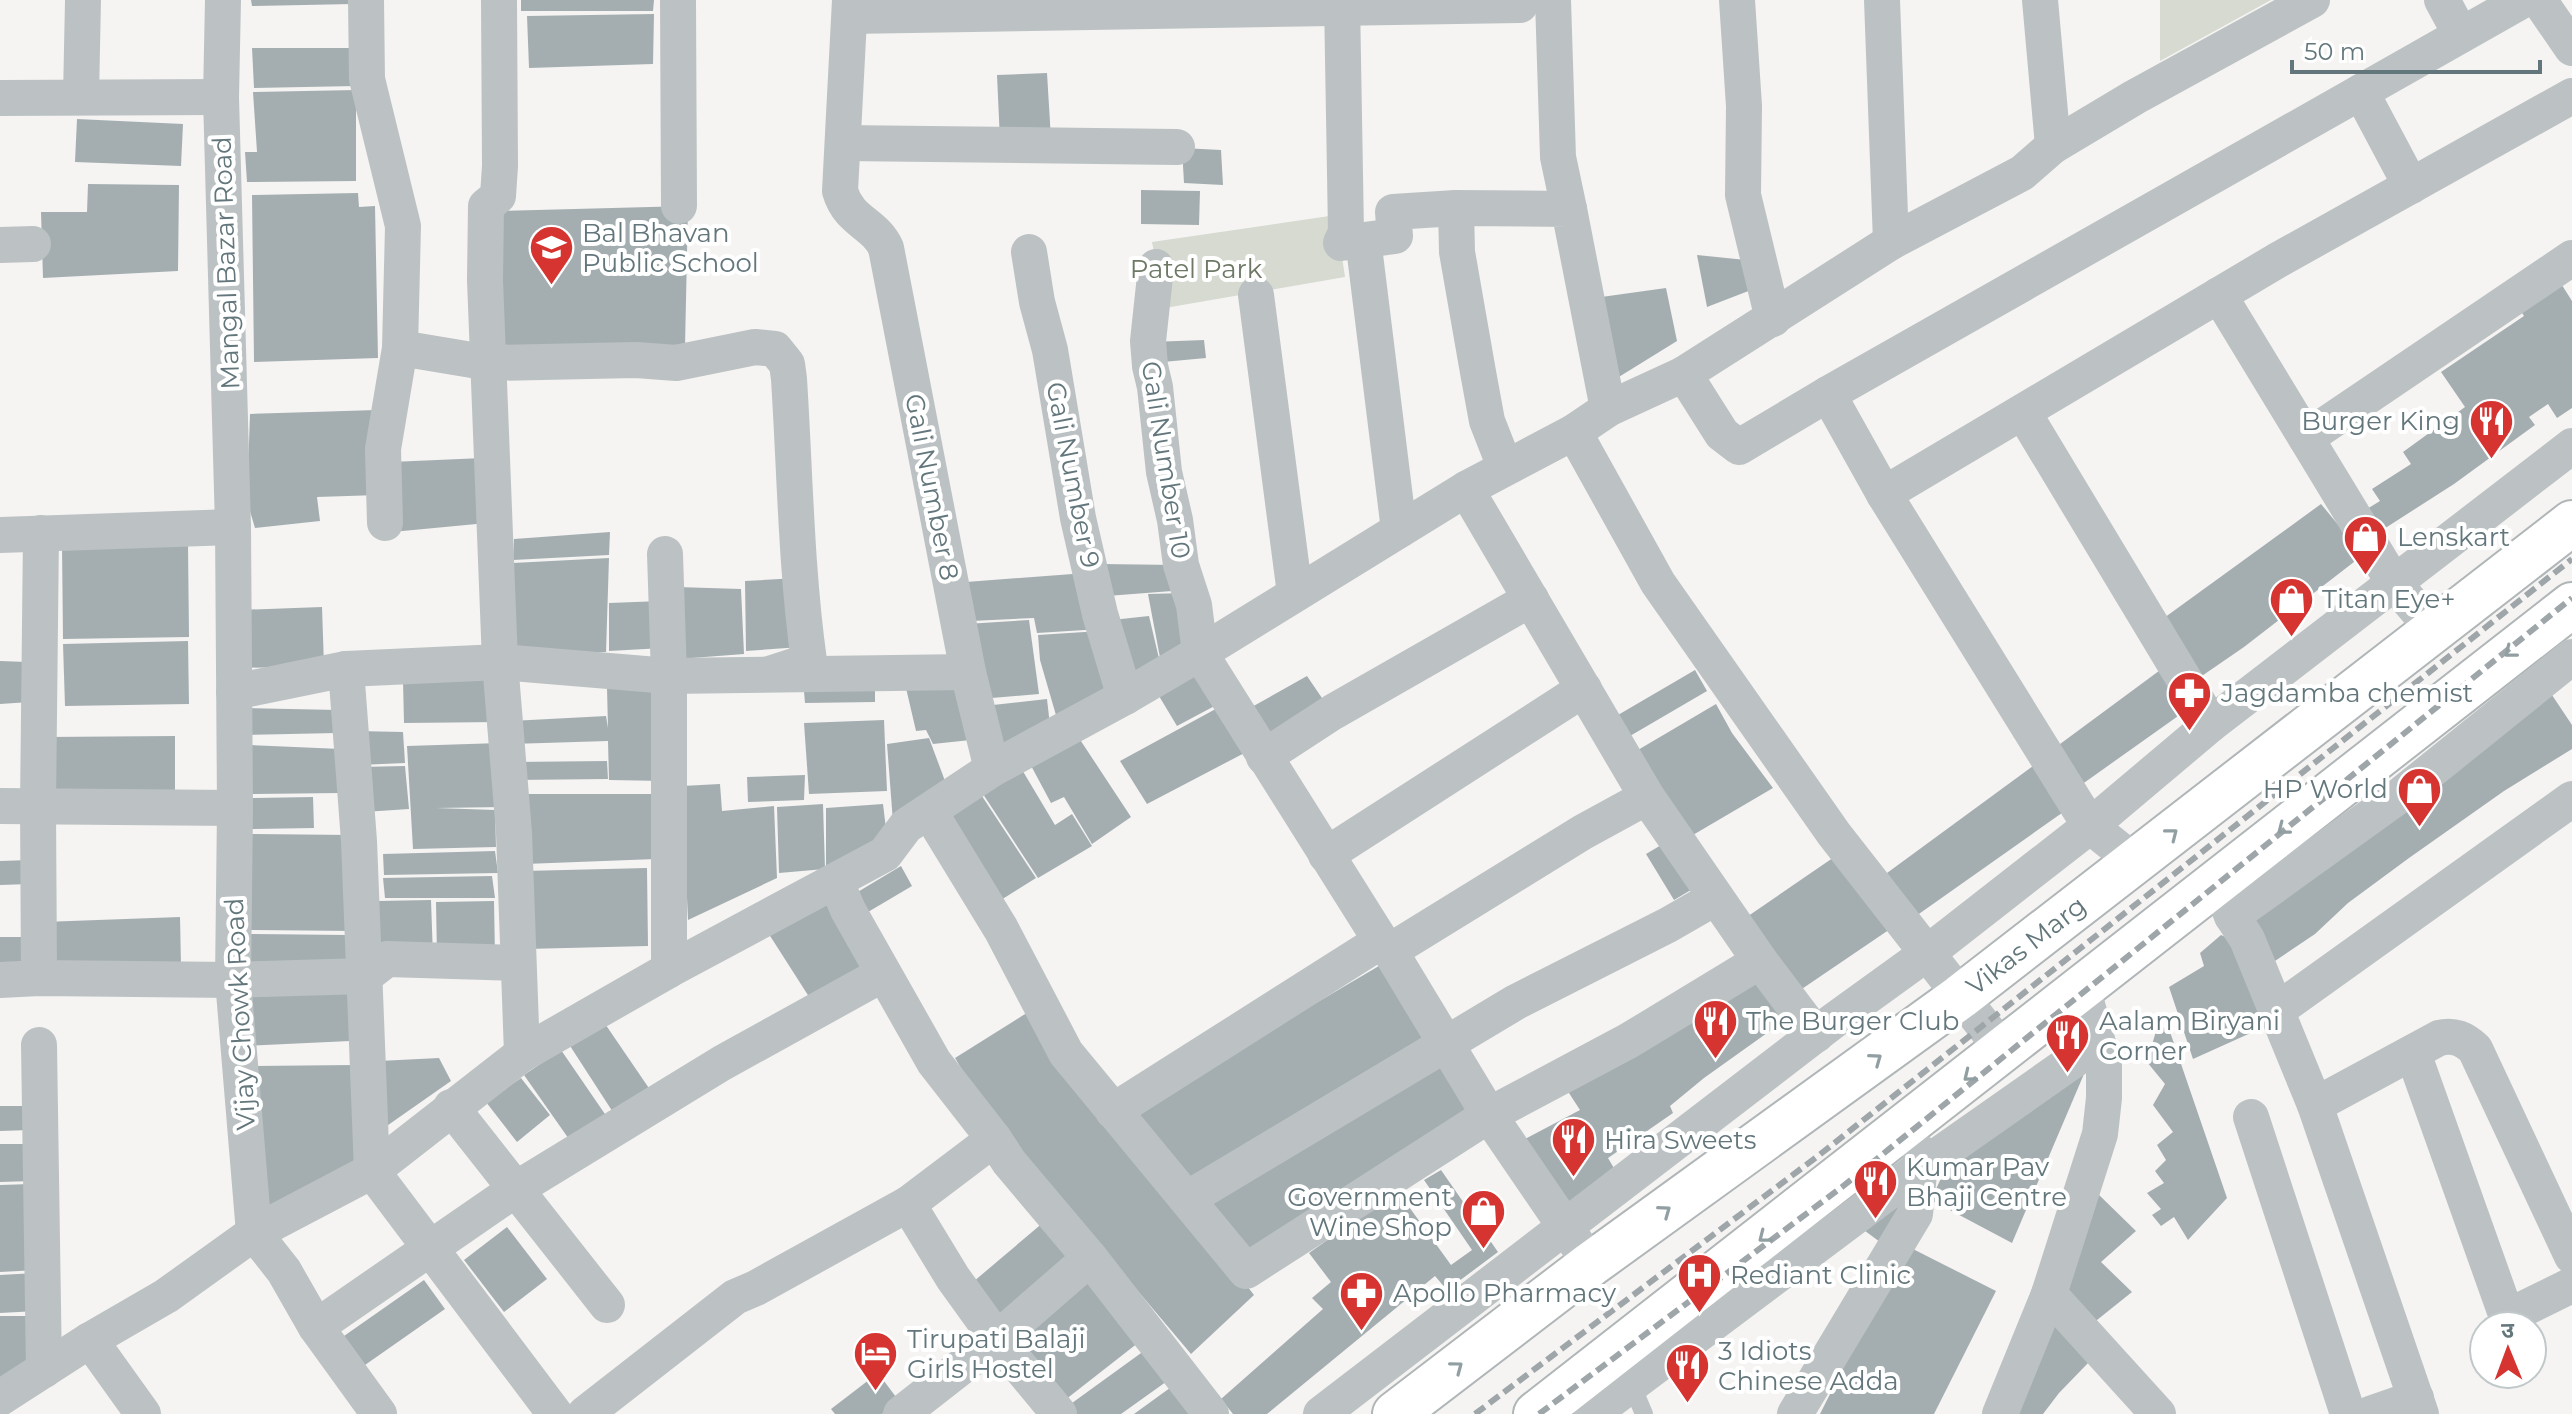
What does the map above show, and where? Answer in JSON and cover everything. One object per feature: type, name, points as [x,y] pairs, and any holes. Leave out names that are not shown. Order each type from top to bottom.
[{"type":"main road","name":"Vikas Marg","points":[[1395,1414],[1591,1264],[1960,997],[2572,523]]},
{"type":"main road","points":[[1536,1414],[2082,987],[2225,898],[2572,605]]},
{"type":"street","points":[[81,97],[83,0]]},
{"type":"street","name":"Mangal Bazar Road","points":[[223,0],[221,97],[233,527]]},
{"type":"street","points":[[366,0],[367,79],[403,226],[400,348],[383,449],[385,523]]},
{"type":"street","points":[[499,0],[500,166],[498,196],[486,206],[485,280],[500,662],[514,833],[522,1054]]},
{"type":"street","points":[[678,0],[679,206]]},
{"type":"street","points":[[1737,0],[1744,106],[1743,195],[1773,319]]},
{"type":"street","points":[[1882,0],[1891,242]]},
{"type":"street","points":[[2040,0],[2053,146]]},
{"type":"street","points":[[11,1414],[0,1398],[166,1296],[254,1233],[372,1171],[522,1054],[669,970],[885,854],[906,826],[992,769],[1200,653],[1466,489],[1574,432],[1608,409],[1684,374],[1891,242],[2022,173],[2053,146],[2312,0]]},
{"type":"street","points":[[2442,0],[2461,35]]},
{"type":"street","points":[[1684,374],[1722,434],[1739,447],[2523,0]]},
{"type":"street","points":[[2539,0],[2572,48]]},
{"type":"street","points":[[1177,147],[843,143],[850,8],[1536,2],[1558,157],[1608,409]]},
{"type":"street","points":[[1342,5],[1346,232],[1341,243],[1395,236],[1393,212],[1456,208],[1569,209]]},
{"type":"street","points":[[2361,92],[2411,186]]},
{"type":"street","points":[[1884,494],[2219,295],[2572,96]]},
{"type":"street","points":[[0,98],[221,97]]},
{"type":"street","name":"Gali Number 8","points":[[843,143],[840,191],[844,205],[882,239],[886,248],[968,672],[992,769]]},
{"type":"street","points":[[1456,208],[1457,252],[1482,397],[1487,421],[1505,467]]},
{"type":"street","name":"Gali Number 9","points":[[1029,252],[1037,302],[1050,350],[1078,518],[1100,614],[1125,697]]},
{"type":"street","points":[[1365,255],[1399,530]]},
{"type":"street","points":[[2306,438],[2572,258]]},
{"type":"street","name":"Gali Number 10","points":[[1156,267],[1149,328],[1150,366],[1164,472],[1181,565],[1194,605],[1200,653]]},
{"type":"street","points":[[1256,295],[1295,594]]},
{"type":"street","points":[[2219,295],[2394,583],[2434,630]]},
{"type":"street","points":[[400,348],[490,363],[636,360],[676,363],[755,347],[775,349],[787,364],[789,379],[801,604],[809,661],[769,674]]},
{"type":"street","points":[[1828,394],[1884,494],[2090,826],[2135,862]]},
{"type":"street","points":[[2023,412],[2211,724]]},
{"type":"street","points":[[1574,432],[1658,583],[1834,834],[2002,1049]]},
{"type":"street","points":[[1321,1414],[1926,954],[2090,826],[2211,724],[2572,446]]},
{"type":"street","points":[[1466,489],[1647,797],[1715,898],[1816,1035]]},
{"type":"street","points":[[0,535],[233,527]]},
{"type":"street","name":"Vijay Chowk Road","points":[[233,527],[233,980],[254,1233]]},
{"type":"street","points":[[39,978],[41,533]]},
{"type":"street","points":[[665,554],[669,676],[669,970]]},
{"type":"street","points":[[1264,757],[1333,712],[1531,599]]},
{"type":"street","points":[[1200,653],[1489,1115],[1591,1264]]},
{"type":"street","points":[[2370,1414],[2418,1406],[2315,1105],[2247,939],[2225,898],[2403,793],[2572,657]]},
{"type":"street","points":[[234,692],[346,669],[500,662],[669,676],[968,672]]},
{"type":"street","points":[[346,669],[355,765],[372,1171],[555,1414]]},
{"type":"street","points":[[1326,855],[1584,689]]},
{"type":"street","points":[[1113,1111],[1385,946],[1647,797]]},
{"type":"street","points":[[2276,1011],[2572,799]]},
{"type":"street","points":[[0,806],[235,808]]},
{"type":"street","points":[[929,811],[1001,929],[1066,1053],[1246,1271],[1489,1115],[1628,1041],[1760,961]]},
{"type":"street","points":[[836,882],[848,910],[934,1062],[1009,1162],[1090,1258],[1211,1414]]},
{"type":"street","points":[[1187,1199],[1516,1002],[1715,898]]},
{"type":"street","points":[[0,980],[233,980],[365,976],[387,959],[517,963]]},
{"type":"street","points":[[316,1327],[516,1189],[722,1063],[883,974]]},
{"type":"street","points":[[2000,1414],[2049,1294],[2100,1134],[2104,1098],[2101,1054],[2082,987]]},
{"type":"street","points":[[2315,1105],[2450,1035],[2466,1041],[2475,1049],[2572,1256]]},
{"type":"street","points":[[39,1045],[44,1370]]},
{"type":"street","points":[[2413,1053],[2507,1317],[2572,1285]]},
{"type":"street","points":[[1592,1414],[1638,1399],[1920,1168],[2101,1054]]},
{"type":"street","points":[[451,1107],[607,1305]]},
{"type":"street","points":[[1795,1414],[1915,1214],[1926,1110]]},
{"type":"street","points":[[2251,1117],[2348,1414]]},
{"type":"street","points":[[585,1414],[735,1297],[908,1204],[994,1139]]},
{"type":"street","points":[[908,1204],[953,1278],[997,1339],[1059,1414]]},
{"type":"street","points":[[254,1233],[284,1271],[316,1327],[379,1414]]},
{"type":"street","points":[[901,1414],[997,1339],[1090,1258]]},
{"type":"street","points":[[2049,1294],[2158,1414]]},
{"type":"street","points":[[90,1340],[143,1414]]},
{"type":"green space","points":[[2160,0],[2271,0],[2160,61]]},
{"type":"green space","name":"Patel Park","points":[[1336,215],[1345,277],[1165,308],[1152,242]]},
{"type":"building","points":[[251,0],[353,0],[353,4],[252,6]]},
{"type":"building","points":[[521,0],[654,0],[653,11],[521,11]]},
{"type":"building","points":[[654,14],[653,64],[529,68],[527,16]]},
{"type":"building","points":[[252,48],[355,48],[356,86],[254,88]]},
{"type":"building","points":[[1047,73],[1051,139],[1000,141],[997,75]]},
{"type":"building","points":[[356,90],[356,181],[247,182],[245,152],[257,152],[253,92]]},
{"type":"building","points":[[77,119],[183,124],[181,166],[75,162]]},
{"type":"building","points":[[1182,148],[1221,150],[1223,185],[1184,183]]},
{"type":"building","points":[[88,184],[179,185],[178,271],[43,278],[41,212],[87,212]]},
{"type":"building","points":[[1141,190],[1200,191],[1199,225],[1141,224]]},
{"type":"building","points":[[358,193],[359,207],[375,206],[378,358],[254,362],[252,195]]},
{"type":"building","points":[[688,206],[685,347],[492,347],[495,211]]},
{"type":"building","points":[[1697,255],[1746,260],[1751,290],[1707,307]]},
{"type":"building","points":[[2560,282],[2572,301],[2572,408],[2557,418],[2548,404],[2529,417],[2535,425],[2454,484],[2376,534],[2362,512],[2380,501],[2372,489],[2411,464],[2403,452],[2465,407],[2441,372],[2524,316],[2519,308]]},
{"type":"building","points":[[1666,288],[1677,341],[1601,388],[1587,299]]},
{"type":"building","points":[[1204,340],[1206,358],[1152,363],[1151,342]]},
{"type":"building","points":[[377,410],[378,495],[317,497],[320,521],[255,528],[247,501],[250,414]]},
{"type":"building","points":[[483,458],[487,523],[392,532],[391,462]]},
{"type":"building","points":[[2321,504],[2363,555],[2196,680],[2157,623]]},
{"type":"building","points":[[610,532],[609,555],[513,560],[514,539]]},
{"type":"building","points":[[188,544],[189,637],[63,639],[62,546]]},
{"type":"building","points":[[609,558],[606,652],[515,653],[513,563]]},
{"type":"building","points":[[1101,564],[1177,565],[1185,590],[1107,596]]},
{"type":"building","points":[[1086,573],[1101,629],[1037,633],[1034,618],[971,621],[966,582]]},
{"type":"building","points":[[797,578],[801,647],[746,651],[745,581]]},
{"type":"building","points":[[677,587],[741,589],[744,654],[679,659]]},
{"type":"building","points":[[1186,593],[1197,645],[1161,663],[1148,594]]},
{"type":"building","points":[[661,601],[663,648],[609,651],[609,603]]},
{"type":"building","points":[[322,607],[324,666],[239,668],[238,610]]},
{"type":"building","points":[[1149,616],[1161,667],[1129,689],[1112,620]]},
{"type":"building","points":[[1029,620],[1039,694],[980,699],[966,624]]},
{"type":"building","points":[[1100,631],[1120,693],[1060,729],[1040,660],[1038,635]]},
{"type":"building","points":[[188,641],[189,704],[65,706],[63,644]]},
{"type":"building","points":[[1198,658],[1222,702],[1177,726],[1153,686]]},
{"type":"building","points":[[0,661],[27,662],[30,702],[0,704]]},
{"type":"building","points":[[2167,665],[2195,704],[2081,785],[2056,747]]},
{"type":"building","points":[[495,669],[499,722],[404,723],[403,681]]},
{"type":"building","points":[[1695,670],[1707,691],[1618,743],[1606,722]]},
{"type":"building","points":[[1307,676],[1324,701],[1267,734],[1250,708]]},
{"type":"building","points":[[803,680],[875,680],[875,702],[805,703]]},
{"type":"building","points":[[964,681],[980,739],[933,744],[926,730],[916,731],[906,688]]},
{"type":"building","points":[[660,687],[666,781],[609,780],[608,741],[511,744],[511,721],[606,716],[608,728],[607,688]]},
{"type":"building","points":[[2550,692],[2572,725],[2572,749],[2504,791],[2409,858],[2348,903],[2315,934],[2269,965],[2246,918]]},
{"type":"building","points":[[1047,699],[1051,734],[1001,761],[984,706]]},
{"type":"building","points":[[1716,704],[1732,733],[1773,788],[1681,842],[1626,757]]},
{"type":"building","points":[[1223,705],[1252,749],[1147,804],[1120,761]]},
{"type":"building","points":[[241,708],[338,710],[337,733],[244,735]]},
{"type":"building","points":[[884,720],[887,791],[809,794],[804,723]]},
{"type":"building","points":[[1073,729],[1131,817],[1092,844],[1064,797],[1051,803],[1028,760]]},
{"type":"building","points":[[356,731],[403,732],[405,763],[359,765]]},
{"type":"building","points":[[175,736],[175,792],[43,790],[45,737]]},
{"type":"building","points":[[929,738],[948,789],[893,822],[887,744]]},
{"type":"building","points":[[500,743],[504,807],[436,808],[495,810],[496,847],[413,849],[407,746]]},
{"type":"building","points":[[250,745],[341,749],[341,793],[248,794]]},
{"type":"building","points":[[607,761],[608,779],[513,780],[513,762]]},
{"type":"building","points":[[1018,763],[1055,825],[1072,814],[1092,846],[1038,878],[981,791]]},
{"type":"building","points":[[2037,763],[2069,808],[1916,916],[1887,873]]},
{"type":"building","points":[[405,766],[409,809],[364,812],[360,767]]},
{"type":"building","points":[[805,775],[804,800],[748,802],[747,777]]},
{"type":"building","points":[[720,784],[722,811],[774,806],[777,878],[688,920],[682,786]]},
{"type":"building","points":[[976,787],[1036,878],[993,905],[936,812]]},
{"type":"building","points":[[521,794],[653,794],[656,859],[525,864]]},
{"type":"building","points":[[313,797],[314,828],[252,829],[251,798]]},
{"type":"building","points":[[823,804],[825,869],[779,873],[777,807]]},
{"type":"building","points":[[883,804],[887,837],[826,870],[826,808]]},
{"type":"building","points":[[248,834],[351,835],[353,931],[250,930]]},
{"type":"building","points":[[1673,838],[1701,884],[1674,900],[1646,854]]},
{"type":"building","points":[[495,851],[498,873],[384,875],[383,854]]},
{"type":"building","points":[[1843,851],[1899,923],[1790,997],[1738,923]]},
{"type":"building","points":[[30,860],[30,884],[0,885],[0,861]]},
{"type":"building","points":[[901,866],[912,886],[868,912],[856,893]]},
{"type":"building","points":[[647,868],[648,946],[526,949],[524,871]]},
{"type":"building","points":[[492,876],[495,898],[385,898],[383,878]]},
{"type":"building","points":[[827,894],[871,967],[813,1003],[765,928]]},
{"type":"building","points":[[431,900],[433,957],[378,948],[378,901]]},
{"type":"building","points":[[494,901],[495,957],[437,958],[436,902]]},
{"type":"building","points":[[180,917],[181,966],[44,970],[43,922]]},
{"type":"building","points":[[246,934],[348,935],[353,972],[243,973]]},
{"type":"building","points":[[2221,935],[2235,941],[2264,1027],[2193,1059],[2169,987],[2204,966],[2200,953]]},
{"type":"building","points":[[0,937],[33,937],[34,969],[0,970]]},
{"type":"building","points":[[1384,963],[1433,1041],[1187,1194],[1124,1116]]},
{"type":"building","points":[[1757,969],[1791,1016],[1704,1078],[1670,1106],[1673,1113],[1608,1158],[1618,1175],[1568,1213],[1525,1139],[1580,1110],[1567,1090]]},
{"type":"building","points":[[240,989],[352,990],[350,1041],[242,1046]]},
{"type":"building","points":[[1033,1009],[1254,1295],[1191,1354],[1046,1182],[955,1058]]},
{"type":"building","points":[[599,1015],[655,1097],[618,1120],[563,1035]]},
{"type":"building","points":[[2168,1026],[2227,1198],[2188,1240],[2174,1217],[2161,1226],[2152,1215],[2161,1209],[2147,1193],[2164,1183],[2155,1171],[2166,1160],[2157,1145],[2173,1132],[2153,1105],[2165,1084],[2147,1062],[2156,1031]]},
{"type":"building","points":[[561,1050],[607,1117],[571,1142],[524,1075]]},
{"type":"building","points":[[439,1058],[451,1081],[381,1130],[379,1061]]},
{"type":"building","points":[[1437,1058],[1476,1122],[1257,1260],[1206,1198]]},
{"type":"building","points":[[353,1065],[361,1160],[261,1214],[249,1066]]},
{"type":"building","points":[[2084,1074],[2012,1243],[1931,1200],[1953,1152]]},
{"type":"building","points":[[521,1078],[550,1115],[517,1142],[486,1102]]},
{"type":"building","points":[[0,1106],[30,1106],[30,1130],[0,1131]]},
{"type":"building","points":[[0,1144],[32,1144],[33,1181],[0,1182]]},
{"type":"building","points":[[1441,1170],[1498,1252],[1447,1290],[1435,1276],[1267,1414],[1233,1414],[1221,1399],[1323,1309],[1312,1298],[1331,1282],[1309,1253],[1343,1229],[1399,1193],[1451,1265],[1472,1250],[1424,1180]]},
{"type":"building","points":[[31,1184],[38,1270],[0,1272],[0,1185]]},
{"type":"building","points":[[2097,1193],[2136,1231],[2101,1262],[2132,1292],[2092,1324],[2063,1292]]},
{"type":"building","points":[[1906,1201],[1880,1242],[1857,1225]]},
{"type":"building","points":[[1045,1221],[1079,1260],[1006,1321],[973,1282]]},
{"type":"building","points":[[507,1227],[547,1279],[504,1312],[464,1260]]},
{"type":"building","points":[[1905,1245],[1996,1291],[1934,1414],[1820,1414]]},
{"type":"building","points":[[36,1273],[37,1311],[0,1313],[0,1275]]},
{"type":"building","points":[[1092,1275],[1143,1339],[1065,1400],[1015,1336]]},
{"type":"building","points":[[424,1280],[445,1309],[365,1365],[344,1336]]},
{"type":"building","points":[[0,1316],[36,1316],[36,1360],[0,1379]]},
{"type":"building","points":[[2051,1319],[2091,1360],[2043,1414],[2009,1414]]},
{"type":"building","points":[[1148,1348],[1170,1379],[1121,1414],[1064,1414],[1061,1411]]},
{"type":"building","points":[[878,1373],[899,1401],[882,1414],[835,1414],[831,1409]]},
{"type":"building","points":[[1174,1385],[1195,1414],[1134,1414]]},
{"type":"railway","points":[[1475,1414],[1818,1156],[2572,559]]},
{"type":"railway","points":[[1539,1414],[1842,1187],[2572,598]]},
{"type":"place","name":"Bal Bhavan Public School","points":[[551,287]]},
{"type":"place","name":"Burger King","points":[[2491,460]]},
{"type":"place","name":"Lenskart","points":[[2366,576]]},
{"type":"place","name":"Titan Eye+","points":[[2291,638]]},
{"type":"place","name":"Jagdamba chemist","points":[[2190,732]]},
{"type":"place","name":"HP World","points":[[2419,828]]},
{"type":"place","name":"The Burger Club","points":[[1715,1060]]},
{"type":"place","name":"Aalam Biryani Corner","points":[[2068,1075]]},
{"type":"place","name":"Hira Sweets","points":[[1573,1179]]},
{"type":"place","name":"Kumar Pav Bhaji Centre","points":[[1875,1221]]},
{"type":"place","name":"Government Wine Shop","points":[[1483,1251]]},
{"type":"place","name":"Rediant Clinic","points":[[1699,1314]]},
{"type":"place","name":"Apollo Pharmacy","points":[[1362,1332]]},
{"type":"place","name":"Tirupati Balaji Girls Hostel","points":[[876,1393]]},
{"type":"place","name":"3 Idiots Chinese Adda","points":[[1687,1405]]}]
